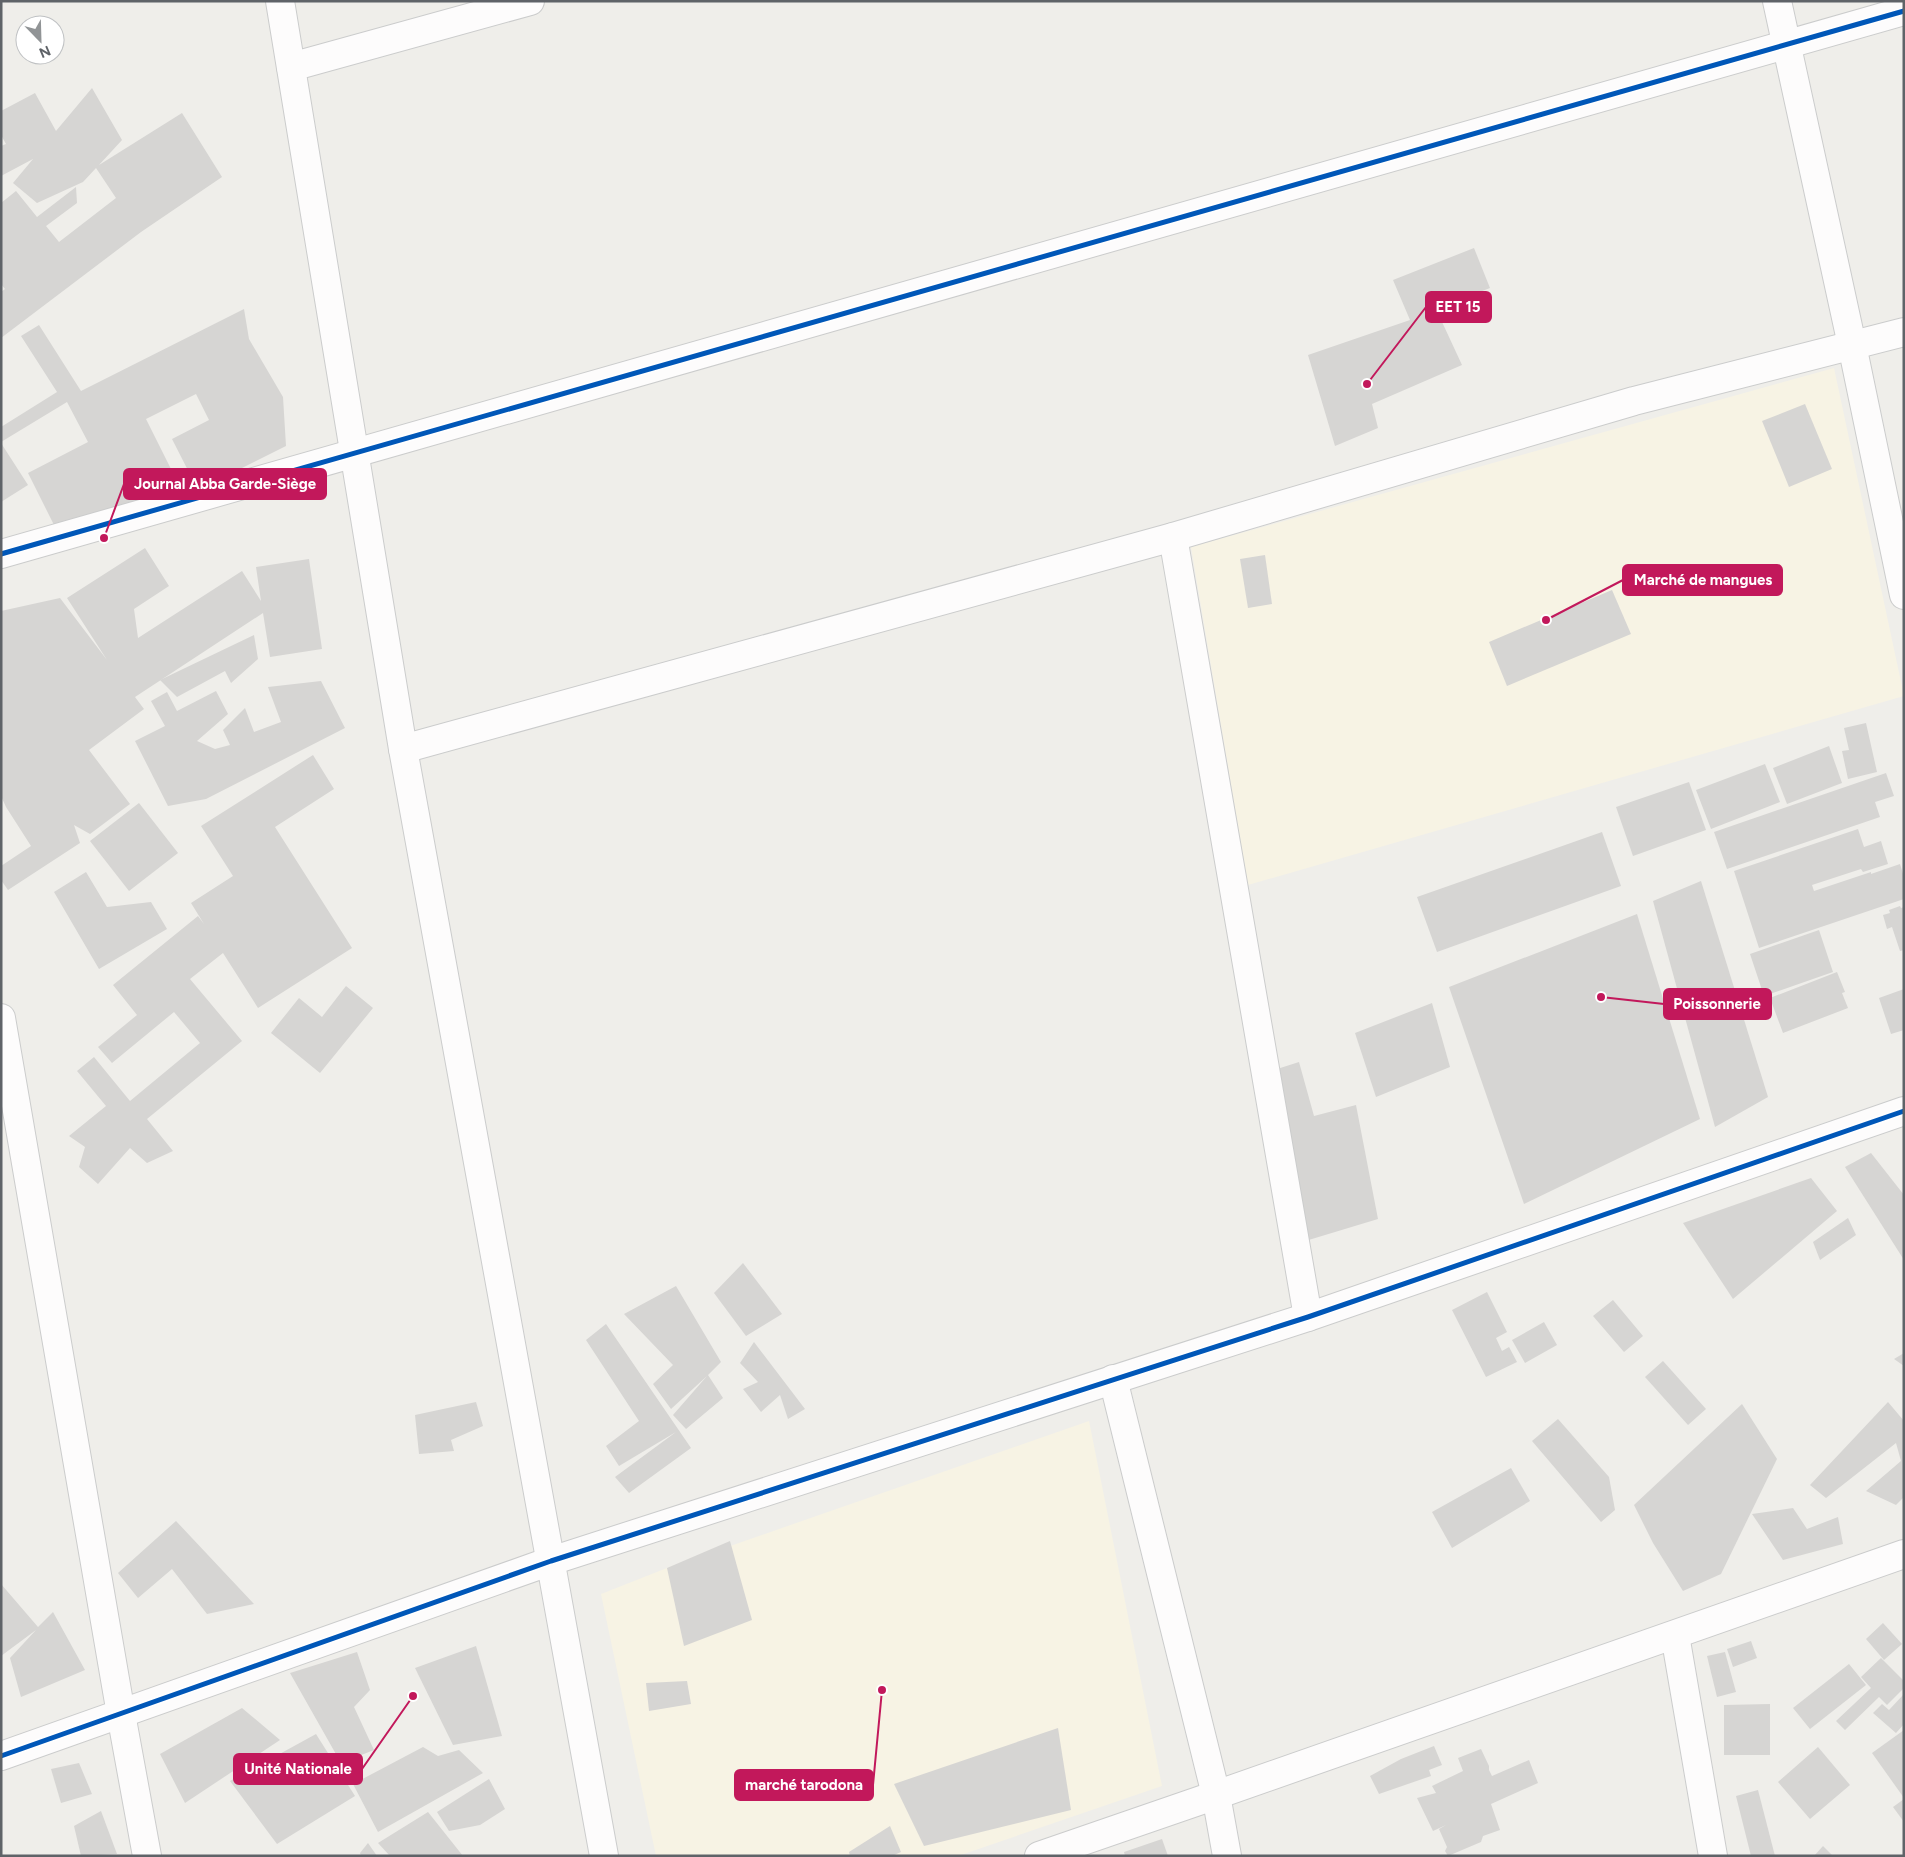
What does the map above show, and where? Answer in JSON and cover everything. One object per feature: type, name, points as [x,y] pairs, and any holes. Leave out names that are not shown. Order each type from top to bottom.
[{"type":"street","points":[[280,1],[403,749],[604,1856]]},
{"type":"street","points":[[291,68],[530,1]]},
{"type":"street","points":[[1777,1],[1904,595]]},
{"type":"street","points":[[1,554],[1904,11]]},
{"type":"street","points":[[403,749],[1173,537],[1634,401],[1904,332]]},
{"type":"street","points":[[1173,537],[1308,1317]]},
{"type":"street","points":[[1,1018],[147,1856]]},
{"type":"street","points":[[1,1756],[551,1561],[1308,1317],[1904,1111]]},
{"type":"street","points":[[1113,1379],[1216,1796],[1227,1856]]},
{"type":"street","points":[[1039,1856],[1216,1796],[1904,1554]]},
{"type":"street","points":[[1675,1635],[1713,1856]]},
{"type":"shaded area","points":[[1834,368],[1904,696],[1248,885],[1191,547]]},
{"type":"shaded area","points":[[1089,1421],[1162,1786],[958,1856],[656,1856],[601,1594],[667,1568]]},
{"type":"building","points":[[92,88],[122,140],[99,165],[182,113],[222,177],[141,232],[1,338],[1,292],[5,289],[1,284],[1,203],[16,191],[37,217],[76,187],[77,203],[46,226],[59,242],[116,198],[96,168],[83,182],[37,203],[13,183],[33,159],[1,176],[1,146],[6,144],[1,135],[1,111],[35,93],[56,131]]},
{"type":"building","points":[[1474,248],[1490,288],[1436,309],[1462,365],[1372,404],[1378,428],[1335,446],[1308,355],[1410,320],[1393,280]]},
{"type":"building","points":[[244,309],[249,339],[283,397],[286,446],[198,490],[172,439],[209,420],[196,394],[146,419],[180,487],[64,545],[28,473],[88,442],[67,402],[1,442],[1,427],[57,392],[21,336],[39,325],[81,391]]},
{"type":"building","points":[[1805,404],[1832,469],[1789,487],[1762,421]]},
{"type":"building","points":[[1,443],[28,485],[1,502]]},
{"type":"building","points":[[145,548],[169,586],[134,609],[138,638],[242,571],[261,601],[256,567],[309,559],[322,649],[270,657],[263,613],[135,697],[144,709],[89,750],[130,804],[90,834],[74,825],[80,843],[8,890],[1,880],[1,866],[31,846],[1,796],[1,611],[60,598],[107,660],[67,598]]},
{"type":"building","points":[[1265,555],[1272,604],[1248,608],[1240,559]]},
{"type":"building","points":[[1612,590],[1631,634],[1507,686],[1489,642]]},
{"type":"building","points":[[254,635],[258,659],[231,683],[225,671],[177,697],[160,680]]},
{"type":"building","points":[[321,681],[345,728],[206,799],[168,806],[135,741],[165,726],[151,701],[167,692],[177,711],[216,691],[228,714],[197,741],[215,749],[230,745],[223,730],[245,708],[254,732],[281,722],[268,687]]},
{"type":"building","points":[[1866,723],[1877,772],[1848,779],[1842,751],[1849,750],[1844,728]]},
{"type":"building","points":[[1829,746],[1842,783],[1787,804],[1773,768]]},
{"type":"building","points":[[313,755],[334,789],[275,827],[352,948],[258,1008],[223,953],[190,979],[242,1041],[147,1119],[173,1151],[147,1163],[130,1148],[98,1184],[79,1167],[85,1147],[69,1136],[106,1106],[77,1071],[94,1057],[130,1101],[200,1043],[174,1012],[112,1063],[98,1047],[137,1015],[113,985],[198,916],[204,924],[191,903],[233,876],[201,826]]},
{"type":"building","points":[[1765,764],[1780,802],[1711,829],[1696,790]]},
{"type":"building","points":[[1886,773],[1894,796],[1875,802],[1880,817],[1727,869],[1714,832]]},
{"type":"building","points":[[1689,782],[1706,830],[1633,856],[1616,807]]},
{"type":"building","points":[[139,803],[178,853],[129,891],[90,841]]},
{"type":"building","points":[[1858,829],[1864,847],[1881,841],[1888,864],[1863,872],[1861,869],[1812,885],[1814,891],[1900,864],[1904,877],[1904,899],[1759,948],[1734,871]]},
{"type":"building","points":[[1602,832],[1621,886],[1437,952],[1417,897]]},
{"type":"building","points":[[86,872],[107,907],[151,902],[167,929],[99,969],[54,892]]},
{"type":"building","points":[[1701,881],[1768,1097],[1715,1127],[1653,901]]},
{"type":"building","points":[[1900,906],[1901,908],[1904,907],[1904,950],[1900,951],[1892,927],[1887,929],[1883,915],[1890,913],[1889,910]]},
{"type":"building","points":[[1637,914],[1700,1119],[1524,1204],[1449,987]]},
{"type":"building","points":[[1819,930],[1833,972],[1764,996],[1750,954]]},
{"type":"building","points":[[1837,972],[1845,992],[1842,993],[1848,1008],[1783,1033],[1770,998]]},
{"type":"building","points":[[346,986],[373,1008],[320,1073],[271,1033],[299,998],[322,1017]]},
{"type":"building","points":[[1904,989],[1904,1030],[1891,1034],[1879,998]]},
{"type":"building","points":[[1432,1003],[1450,1067],[1376,1097],[1355,1033]]},
{"type":"building","points":[[1299,1062],[1314,1116],[1356,1105],[1378,1219],[1302,1242],[1274,1070]]},
{"type":"building","points":[[1871,1153],[1904,1195],[1904,1260],[1845,1167]]},
{"type":"building","points":[[1811,1178],[1837,1211],[1733,1299],[1683,1223]]},
{"type":"building","points":[[1848,1218],[1856,1235],[1820,1260],[1813,1242]]},
{"type":"building","points":[[743,1263],[782,1314],[746,1336],[714,1293]]},
{"type":"building","points":[[676,1286],[721,1362],[708,1375],[723,1398],[686,1429],[673,1415],[707,1376],[671,1409],[653,1384],[673,1365],[624,1314]]},
{"type":"building","points":[[1487,1292],[1507,1332],[1496,1338],[1502,1351],[1509,1347],[1517,1362],[1486,1377],[1452,1310]]},
{"type":"building","points":[[1613,1300],[1643,1336],[1624,1352],[1593,1316]]},
{"type":"building","points":[[1544,1322],[1557,1345],[1525,1363],[1512,1340]]},
{"type":"building","points":[[606,1324],[691,1448],[629,1493],[615,1477],[676,1432],[619,1466],[606,1446],[639,1421],[586,1340]]},
{"type":"building","points":[[754,1342],[805,1409],[788,1419],[780,1395],[761,1412],[743,1389],[758,1382],[740,1363]]},
{"type":"building","points":[[1904,1353],[1904,1366],[1894,1359]]},
{"type":"building","points":[[1663,1361],[1706,1409],[1688,1425],[1645,1377]]},
{"type":"building","points":[[476,1402],[483,1426],[451,1440],[454,1451],[419,1454],[415,1415]]},
{"type":"building","points":[[1888,1402],[1904,1421],[1904,1497],[1896,1505],[1866,1491],[1901,1461],[1896,1443],[1826,1498],[1810,1485]]},
{"type":"building","points":[[1742,1404],[1777,1459],[1721,1574],[1683,1591],[1653,1543],[1634,1505]]},
{"type":"building","points":[[1558,1419],[1609,1477],[1615,1510],[1601,1522],[1532,1441]]},
{"type":"building","points":[[1511,1468],[1530,1501],[1452,1548],[1432,1512]]},
{"type":"building","points":[[1793,1508],[1807,1529],[1838,1517],[1843,1544],[1783,1560],[1752,1514]]},
{"type":"building","points":[[176,1521],[254,1604],[207,1614],[172,1569],[138,1598],[118,1573]]},
{"type":"building","points":[[730,1541],[752,1620],[684,1646],[667,1568]]},
{"type":"building","points":[[1,1584],[38,1627],[53,1612],[85,1670],[21,1697],[10,1658],[36,1630],[1,1656]]},
{"type":"building","points":[[1883,1623],[1902,1644],[1884,1660],[1866,1639]]},
{"type":"building","points":[[1751,1641],[1757,1658],[1733,1667],[1727,1649]]},
{"type":"building","points":[[476,1646],[502,1736],[453,1745],[415,1668]]},
{"type":"building","points":[[357,1652],[370,1690],[354,1707],[374,1750],[341,1763],[290,1673]]},
{"type":"building","points":[[1725,1652],[1736,1692],[1717,1697],[1707,1656]]},
{"type":"building","points":[[1881,1658],[1904,1681],[1904,1688],[1887,1705],[1879,1697],[1845,1730],[1836,1721],[1871,1688],[1861,1677]]},
{"type":"building","points":[[1849,1664],[1866,1685],[1810,1729],[1793,1708]]},
{"type":"building","points":[[687,1681],[691,1704],[649,1711],[646,1683]]},
{"type":"building","points":[[1904,1694],[1904,1724],[1896,1733],[1873,1713],[1882,1704],[1889,1710]]},
{"type":"building","points":[[1770,1704],[1770,1755],[1724,1755],[1724,1705]]},
{"type":"building","points":[[242,1708],[280,1740],[185,1803],[160,1754]]},
{"type":"building","points":[[1058,1728],[1071,1810],[924,1846],[894,1784]]},
{"type":"building","points":[[1904,1730],[1904,1798],[1872,1753]]},
{"type":"building","points":[[316,1734],[355,1796],[277,1844],[230,1781]]},
{"type":"building","points":[[1434,1746],[1442,1765],[1429,1770],[1431,1776],[1379,1794],[1370,1776],[1401,1759]]},
{"type":"building","points":[[423,1747],[438,1756],[459,1750],[483,1773],[378,1832],[353,1784]]},
{"type":"building","points":[[1818,1747],[1850,1785],[1810,1819],[1778,1782]]},
{"type":"building","points":[[1481,1749],[1492,1776],[1529,1760],[1538,1783],[1491,1804],[1500,1830],[1483,1836],[1481,1842],[1448,1856],[1445,1851],[1447,1847],[1439,1829],[1446,1825],[1433,1831],[1417,1798],[1436,1793],[1432,1786],[1463,1771],[1458,1758]]},
{"type":"building","points":[[79,1763],[92,1794],[61,1803],[51,1769]]},
{"type":"building","points":[[489,1779],[505,1809],[480,1825],[449,1831],[437,1812]]},
{"type":"building","points":[[1758,1790],[1775,1856],[1751,1856],[1736,1796]]},
{"type":"building","points":[[1904,1799],[1904,1822],[1893,1807]]},
{"type":"building","points":[[101,1811],[117,1854],[81,1856],[74,1826]]},
{"type":"building","points":[[428,1812],[463,1856],[390,1856],[378,1843]]},
{"type":"building","points":[[890,1826],[901,1852],[892,1856],[850,1856],[849,1852]]},
{"type":"building","points":[[1162,1839],[1168,1856],[1125,1856],[1124,1852]]},
{"type":"building","points":[[368,1843],[377,1856],[361,1856],[360,1853]]},
{"type":"building","points":[[1823,1846],[1833,1856],[1814,1856]]},
{"type":"cycle path","points":[[1,554],[1904,11]]},
{"type":"cycle path","points":[[1,1756],[551,1561],[1308,1317],[1904,1111]]},
{"type":"place","name":"EET 15","points":[[1367,384]]},
{"type":"place","name":"Journal Abba Garde-Siège","points":[[104,538]]},
{"type":"place","name":"Marché de mangues","points":[[1546,620]]},
{"type":"place","name":"Poissonnerie","points":[[1601,997]]},
{"type":"place","name":"marché tarodona","points":[[882,1690]]},
{"type":"place","name":"Unité Nationale","points":[[413,1696]]}]
